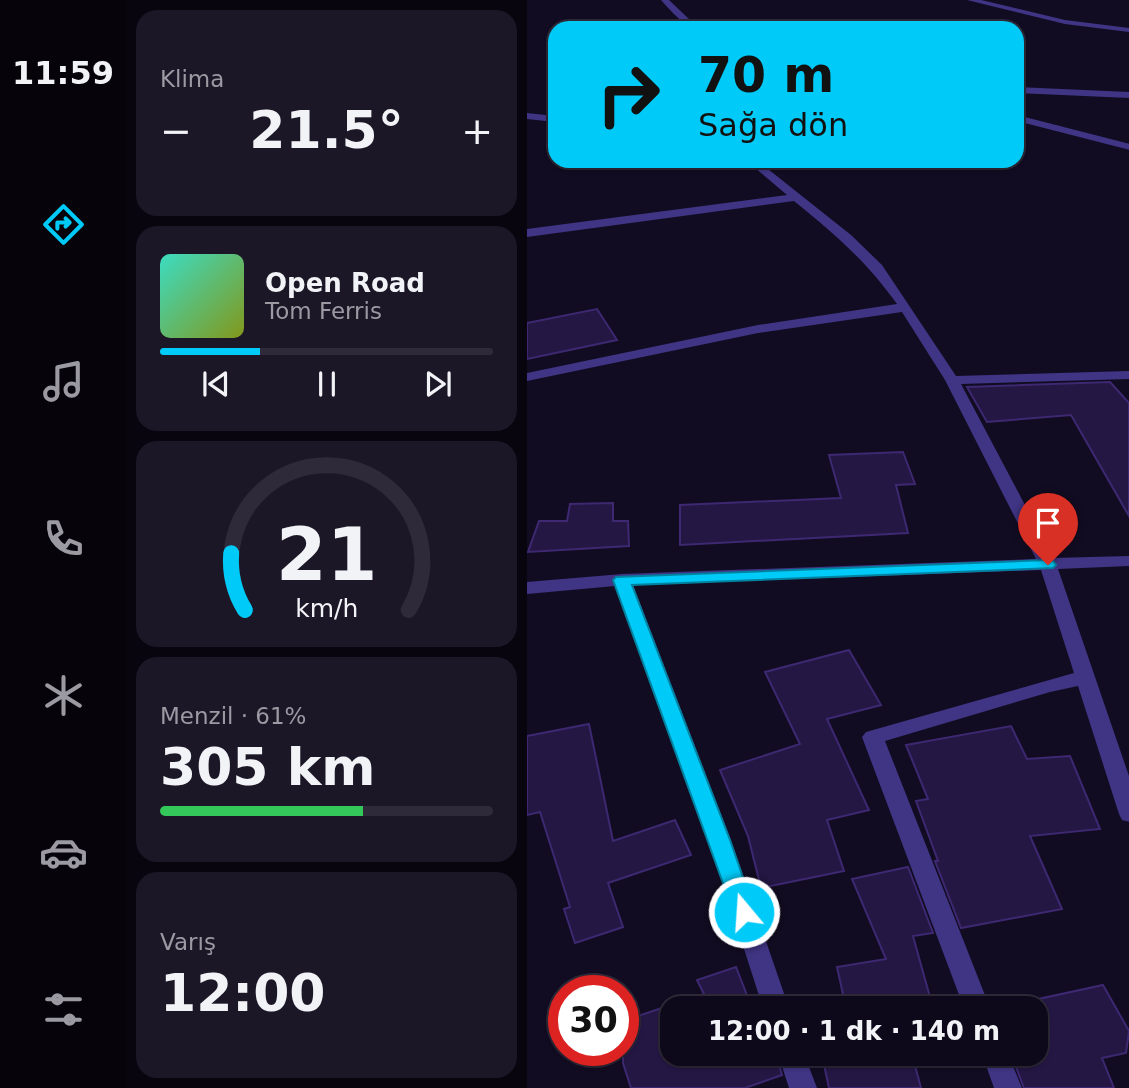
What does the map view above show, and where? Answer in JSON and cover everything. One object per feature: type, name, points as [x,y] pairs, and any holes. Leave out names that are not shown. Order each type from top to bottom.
[{"type":"street","points":[[665,0],[686,21]]},
{"type":"street","points":[[971,0],[1065,22],[1129,30]]},
{"type":"street","points":[[1024,90],[1129,95]]},
{"type":"street","points":[[527,116],[548,118]]},
{"type":"street","points":[[1024,120],[1129,147]]},
{"type":"street","points":[[761,168],[878,268],[907,307],[952,380],[1048,565],[1129,814]]},
{"type":"street","points":[[527,233],[797,197]]},
{"type":"street","points":[[527,377],[758,329],[907,307]]},
{"type":"street","points":[[952,380],[1129,375]]},
{"type":"street","points":[[527,588],[622,580],[1129,561]]},
{"type":"street","points":[[622,580],[720,840],[772,996]]},
{"type":"street","points":[[972,996],[873,737],[1049,685],[1085,678]]},
{"type":"street","points":[[795,1066],[803,1088]]},
{"type":"street","points":[[1000,1066],[1008,1088]]},
{"type":"building","points":[[597,309],[617,340],[527,359],[527,323]]},
{"type":"building","points":[[1110,382],[1129,403],[1129,516],[1071,415],[987,422],[967,387]]},
{"type":"building","points":[[903,452],[915,484],[896,485],[908,533],[680,545],[680,505],[841,498],[829,455]]},
{"type":"building","points":[[613,503],[613,521],[628,521],[629,546],[528,552],[539,521],[567,521],[570,504]]},
{"type":"building","points":[[849,650],[881,705],[827,719],[869,810],[827,820],[844,871],[761,888],[748,836],[720,770],[800,744],[765,672]]},
{"type":"building","points":[[589,724],[613,841],[675,820],[691,855],[608,883],[623,927],[575,943],[564,909],[570,907],[540,812],[527,815],[527,736]]},
{"type":"building","points":[[1011,726],[1027,759],[1070,756],[1100,829],[1030,836],[1062,909],[961,928],[935,861],[938,861],[916,801],[928,799],[906,745]]},
{"type":"building","points":[[908,867],[933,933],[913,936],[930,996],[843,996],[837,967],[886,959],[852,879]]},
{"type":"building","points":[[736,967],[747,996],[698,996],[704,994],[697,980]]},
{"type":"building","points":[[1103,985],[1129,1031],[1126,1053],[1102,1058],[1114,1088],[1024,1088],[1016,1066],[1048,1066],[1048,997]]},
{"type":"building","points":[[660,1009],[660,1066],[779,1066],[782,1075],[745,1088],[631,1088],[624,1066],[639,1066],[639,1016]]},
{"type":"building","points":[[824,1066],[915,1066],[921,1088],[829,1088]]},
{"type":"route","points":[[744,912],[720,840],[622,580],[1048,565]]}]
